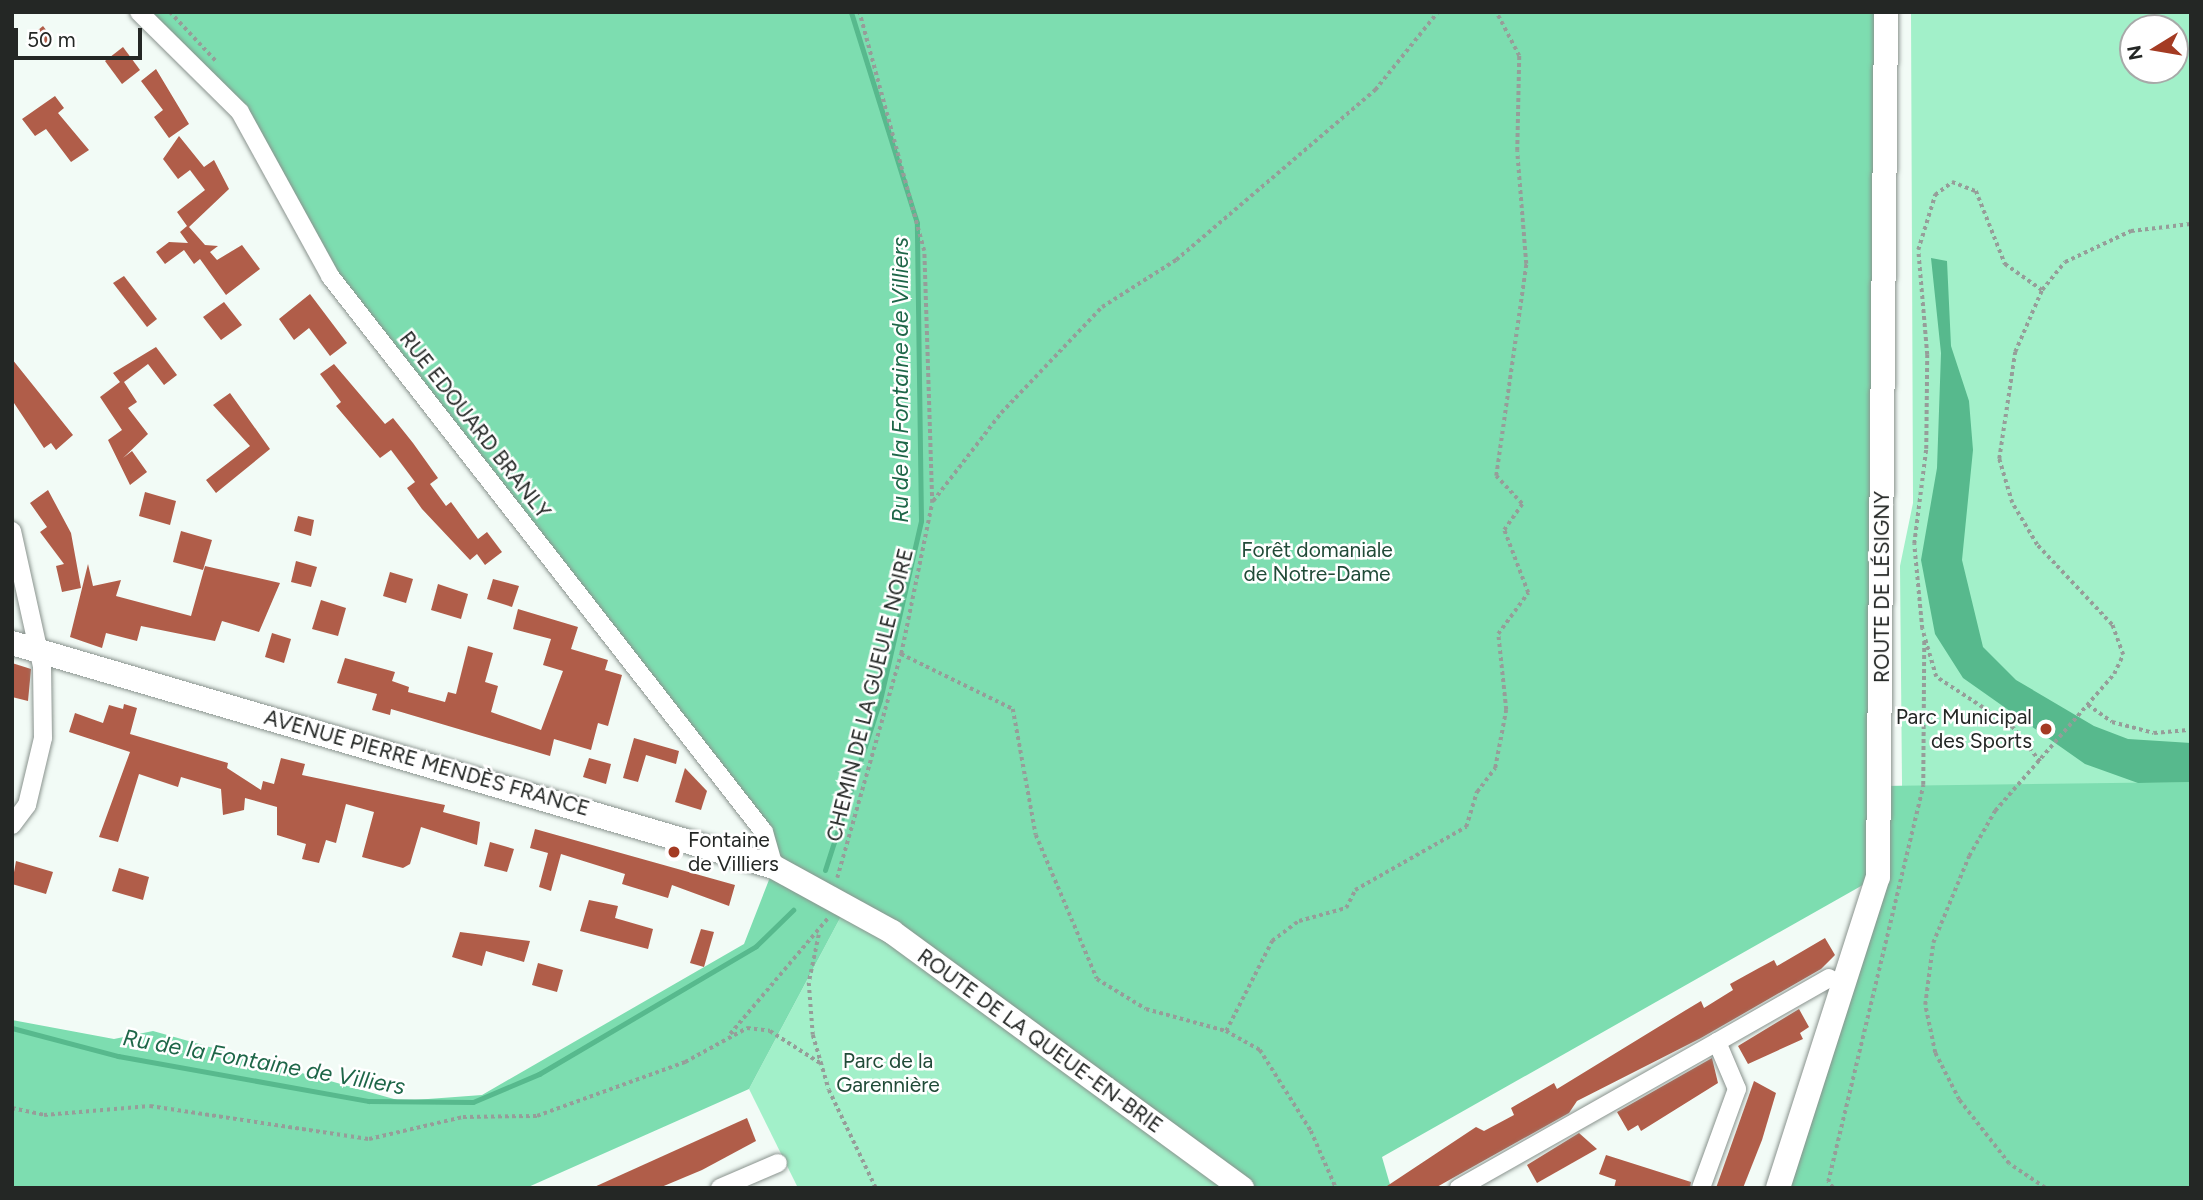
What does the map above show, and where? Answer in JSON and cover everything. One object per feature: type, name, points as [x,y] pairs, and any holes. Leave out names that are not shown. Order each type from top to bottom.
[{"type":"main road","name":"ROUTE DE LÉSIGNY","points":[[1778,1188],[1878,877],[1886,12]]},
{"type":"main road","name":"AVENUE PIERRE MENDÈS FRANCE","points":[[12,643],[774,867],[837,894]]},
{"type":"main road","name":"ROUTE DE LA QUEUE-EN-BRIE","points":[[837,894],[1242,1188]]},
{"type":"street","name":"RUE EDOUARD BRANLY","points":[[139,12],[240,112],[330,276],[764,832],[774,867]]},
{"type":"street","points":[[12,531],[39,651],[43,738],[27,805],[12,825]]},
{"type":"street","points":[[1459,1188],[1487,1181],[1717,1042],[1829,978]]},
{"type":"street","points":[[1701,1188],[1737,1089],[1717,1042]]},
{"type":"street","points":[[720,1188],[778,1163]]},
{"type":"path","points":[[170,12],[222,69]]},
{"type":"path","name":"CHEMIN DE LA GUEULE NOIRE","points":[[819,935],[837,894],[901,654],[932,503],[924,251],[859,12]]},
{"type":"path","points":[[932,503],[1001,413],[1102,307],[1176,260],[1375,90],[1438,12]]},
{"type":"path","points":[[1226,1031],[1272,941],[1299,921],[1346,908],[1354,890],[1466,827],[1477,792],[1495,768],[1506,710],[1498,634],[1528,593],[1504,530],[1522,504],[1496,476],[1526,264],[1517,151],[1519,56],[1496,12]]},
{"type":"path","points":[[2040,762],[2012,727],[1936,677],[1922,629],[1914,544],[1926,449],[1927,355],[1918,250],[1935,194],[1952,182],[1976,191],[2005,264],[2042,290]]},
{"type":"path","points":[[2045,1188],[2009,1164],[1959,1100],[1936,1053],[1925,1005],[1933,943],[1949,896],[1995,811],[2088,705],[2123,655],[2112,625],[2038,545],[2012,503],[1999,459],[2015,352],[2042,290],[2065,262],[2102,240],[2191,224]]},
{"type":"path","points":[[901,654],[1013,709],[1036,835],[1097,979],[1146,1009],[1226,1031],[1260,1050],[1311,1131],[1336,1188]]},
{"type":"path","points":[[2088,705],[2112,722],[2154,733],[2191,730]]},
{"type":"path","points":[[12,1108],[44,1115],[150,1106],[369,1139],[463,1117],[537,1115],[685,1062],[728,1036],[819,935]]},
{"type":"path","points":[[819,935],[810,983],[820,1063],[876,1188]]},
{"type":"path","points":[[728,1036],[762,1028],[820,1063]]},
{"type":"path","points":[[1828,1182],[1833,1188]]},
{"type":"path","points":[[2098,1188],[2122,1188]]},
{"type":"green space","name":"Forêt domaniale de Notre-Dame","points":[[141,12],[1886,12],[1881,786],[2191,782],[2191,1188],[1778,1188],[1877,877],[1382,1157],[1391,1188],[1242,1188],[846,907],[749,1089],[526,1188],[12,1188],[12,1020],[114,1039],[153,1031],[401,1101],[482,1095],[744,944],[774,867],[768,832],[338,275],[245,113]]},
{"type":"green space","name":"Parc Municipal des Sports","points":[[1911,12],[2191,12],[2191,1188],[1808,1188],[1903,891],[1900,566],[1913,503]]},
{"type":"green space","name":"Parc de la Garennière","points":[[846,907],[1242,1188],[798,1188],[749,1089]]},
{"type":"shaded area","points":[[1931,258],[1947,261],[1951,346],[1969,401],[1973,450],[1962,560],[1983,647],[2016,680],[2094,726],[2128,739],[2191,743],[2191,782],[2138,783],[2085,764],[1963,678],[1935,634],[1921,560],[1937,468],[1941,353]]},
{"type":"building","points":[[43,26],[54,40],[43,49],[32,35]]},
{"type":"building","points":[[123,47],[140,70],[122,84],[105,61]]},
{"type":"building","points":[[156,69],[189,124],[169,138],[154,117],[163,110],[141,81]]},
{"type":"building","points":[[55,96],[64,108],[58,113],[89,150],[71,162],[46,129],[35,136],[22,119]]},
{"type":"building","points":[[179,136],[204,167],[214,160],[229,189],[189,227],[205,245],[218,246],[210,252],[217,260],[242,245],[260,269],[226,295],[200,259],[194,264],[184,250],[165,264],[156,252],[169,242],[188,243],[180,232],[187,226],[177,212],[205,190],[190,170],[178,179],[163,159]]},
{"type":"building","points":[[124,276],[157,319],[147,327],[113,283]]},
{"type":"building","points":[[310,294],[347,343],[330,356],[309,328],[294,340],[279,319]]},
{"type":"building","points":[[224,302],[242,325],[221,340],[203,317]]},
{"type":"building","points":[[156,347],[177,375],[164,385],[148,364],[124,382],[137,402],[128,408],[148,434],[123,458],[132,451],[147,472],[130,485],[108,440],[122,430],[100,397],[120,382],[113,373]]},
{"type":"building","points":[[12,359],[73,435],[56,450],[51,443],[44,448],[12,400]]},
{"type":"building","points":[[334,364],[385,424],[393,418],[413,443],[438,478],[430,484],[446,506],[451,502],[478,539],[487,532],[502,552],[485,565],[477,554],[470,560],[422,509],[407,488],[415,482],[391,450],[380,458],[336,406],[341,402],[320,374]]},
{"type":"building","points":[[230,393],[270,449],[216,493],[206,480],[250,446],[213,405]]},
{"type":"building","points":[[48,490],[71,533],[81,588],[62,592],[56,566],[64,564],[40,532],[47,527],[30,503]]},
{"type":"building","points":[[145,492],[176,501],[170,525],[139,516]]},
{"type":"building","points":[[298,516],[314,520],[311,536],[294,531]]},
{"type":"building","points":[[181,531],[212,540],[203,570],[173,562]]},
{"type":"building","points":[[296,561],[317,567],[311,587],[291,582]]},
{"type":"building","points":[[88,564],[93,586],[121,580],[116,596],[191,616],[205,566],[280,583],[259,632],[222,621],[215,641],[141,626],[137,641],[106,633],[102,648],[70,637]]},
{"type":"building","points":[[390,572],[413,579],[406,603],[383,596]]},
{"type":"building","points":[[493,579],[519,586],[512,607],[487,599]]},
{"type":"building","points":[[438,584],[468,594],[461,619],[431,610]]},
{"type":"building","points":[[321,600],[346,608],[338,636],[312,629]]},
{"type":"building","points":[[518,609],[578,627],[571,649],[608,660],[605,670],[622,675],[608,726],[598,723],[591,750],[554,739],[550,756],[391,709],[390,715],[372,710],[377,694],[337,683],[345,658],[395,672],[392,681],[409,687],[408,692],[445,702],[448,692],[456,694],[468,646],[493,653],[485,682],[498,686],[491,712],[541,730],[563,671],[543,665],[551,639],[513,629]]},
{"type":"building","points":[[272,633],[291,639],[284,663],[265,657]]},
{"type":"building","points":[[12,663],[31,669],[28,701],[12,697]]},
{"type":"building","points":[[124,704],[137,708],[130,734],[228,763],[227,768],[261,790],[263,781],[274,784],[281,758],[305,764],[302,775],[445,805],[443,812],[480,822],[477,845],[421,827],[410,864],[403,868],[362,857],[374,812],[346,804],[336,843],[326,840],[319,863],[302,859],[306,844],[277,835],[277,807],[245,798],[244,810],[223,815],[221,789],[181,777],[178,787],[139,774],[118,842],[99,837],[130,752],[69,732],[75,713],[103,723],[109,705],[123,709]]},
{"type":"building","points":[[634,738],[679,751],[676,764],[646,755],[638,782],[623,778]]},
{"type":"building","points":[[589,758],[611,764],[606,784],[583,777]]},
{"type":"building","points":[[685,768],[707,791],[701,810],[675,802]]},
{"type":"building","points":[[535,829],[735,885],[729,906],[672,885],[668,898],[622,884],[625,874],[561,854],[551,891],[539,887],[548,853],[530,848]]},
{"type":"building","points":[[490,842],[514,849],[507,872],[484,866]]},
{"type":"building","points":[[16,861],[53,872],[46,894],[12,884]]},
{"type":"building","points":[[119,868],[149,877],[143,900],[112,891]]},
{"type":"building","points":[[589,900],[618,906],[615,918],[653,929],[648,949],[580,931]]},
{"type":"building","points":[[701,929],[714,932],[704,967],[690,963]]},
{"type":"building","points":[[460,932],[530,941],[524,962],[486,951],[482,966],[452,957]]},
{"type":"building","points":[[1825,938],[1835,955],[1821,969],[1701,1038],[1577,1101],[1569,1113],[1435,1188],[1384,1188],[1476,1127],[1484,1131],[1514,1115],[1511,1108],[1554,1083],[1557,1089],[1701,1001],[1704,1008],[1733,990],[1730,984],[1774,960],[1777,966]]},
{"type":"building","points":[[538,963],[563,970],[557,992],[532,985]]},
{"type":"building","points":[[1799,1009],[1809,1027],[1800,1033],[1803,1039],[1748,1064],[1738,1046]]},
{"type":"building","points":[[1712,1058],[1718,1083],[1641,1131],[1638,1125],[1628,1131],[1617,1112]]},
{"type":"building","points":[[1754,1081],[1776,1093],[1762,1140],[1743,1188],[1716,1188]]},
{"type":"building","points":[[747,1118],[756,1141],[702,1170],[659,1188],[592,1188]]},
{"type":"building","points":[[1579,1133],[1597,1149],[1537,1183],[1527,1165]]},
{"type":"building","points":[[1606,1155],[1691,1182],[1690,1188],[1614,1188],[1616,1180],[1599,1174]]},
{"type":"waterway","name":"Ru de la Fontaine de Villiers","points":[[825,870],[880,700],[921,521],[917,223],[851,12]]},
{"type":"waterway","name":"Ru de la Fontaine de Villiers","points":[[12,1028],[118,1056],[369,1101],[473,1102],[539,1074],[756,946],[793,910]]},
{"type":"place","name":"Parc Municipal des Sports","points":[[2046,729]]},
{"type":"place","name":"Fontaine de Villiers","points":[[674,852]]}]
